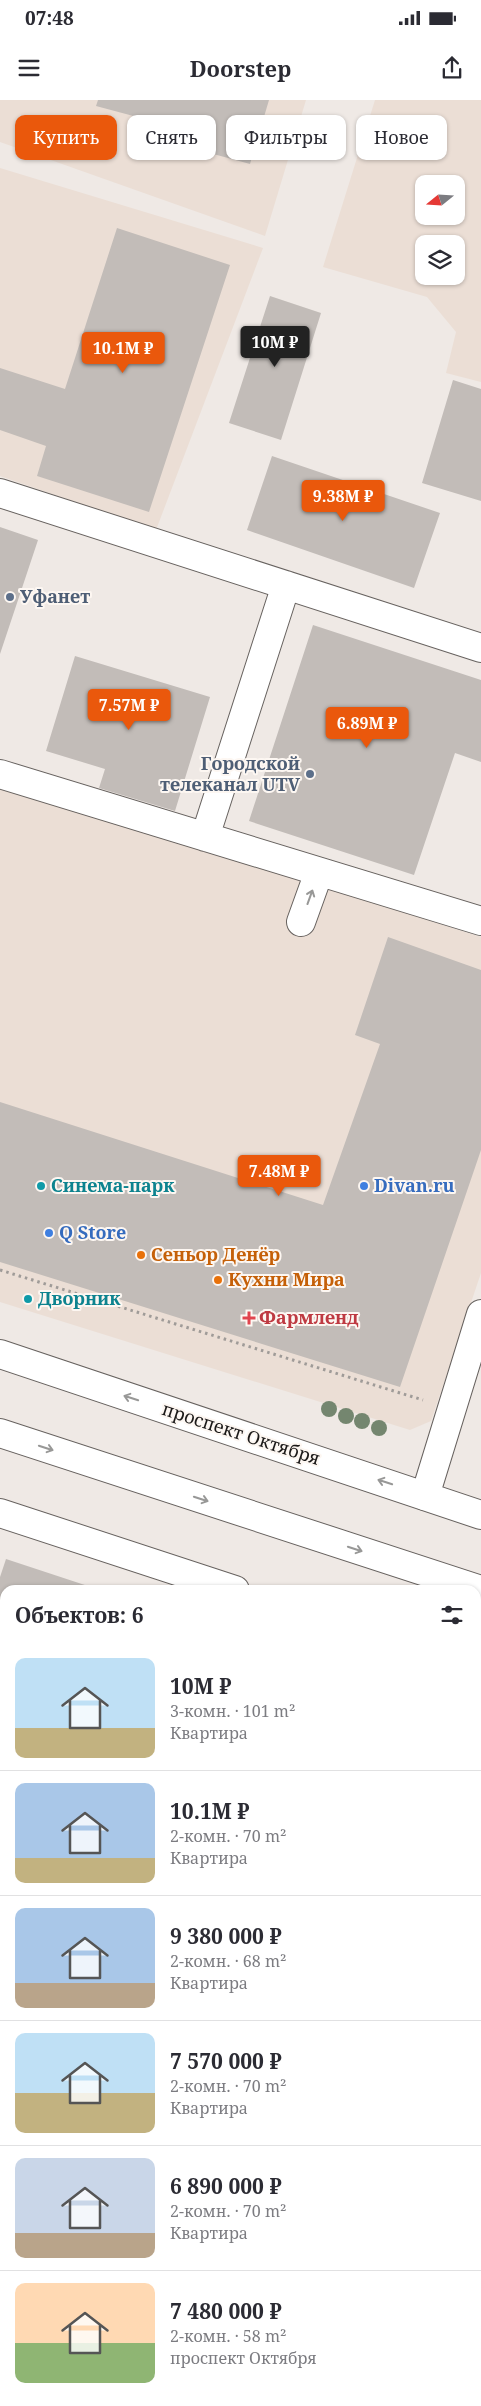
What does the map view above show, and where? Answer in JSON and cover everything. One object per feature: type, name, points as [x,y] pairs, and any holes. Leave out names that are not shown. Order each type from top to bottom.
[{"type":"main road","points":[[0,493],[481,648]]},
{"type":"main road","points":[[205,837],[286,585]]},
{"type":"main road","points":[[0,774],[481,921]]},
{"type":"main road","points":[[301,922],[319,872]]},
{"type":"main road","points":[[425,1496],[481,1314]]},
{"type":"main road","name":"проспект Октября","points":[[0,1354],[481,1515]]},
{"type":"main road","points":[[0,1433],[466,1585]]},
{"type":"main road","points":[[0,1513],[214,1585]]},
{"type":"path","points":[[0,1270],[452,1408]]},
{"type":"shaded area","points":[[0,100],[306,100],[301,115],[226,115],[226,160],[288,160],[265,236],[51,160],[117,160],[117,115],[15,115],[15,147],[0,142]]},
{"type":"shaded area","points":[[375,100],[481,100],[481,382],[446,373],[456,332],[427,297],[323,267],[356,160],[447,160],[447,115],[370,115]]},
{"type":"shaded area","points":[[0,168],[263,248],[156,530],[0,476]]},
{"type":"shaded area","points":[[0,784],[481,937],[481,1273],[431,1421],[410,1430],[0,1302]]},
{"type":"building","points":[[98,100],[269,100],[265,115],[226,115],[226,157],[216,155],[216,115],[130,115],[96,106]]},
{"type":"building","points":[[235,160],[251,160],[250,164]]},
{"type":"building","points":[[117,228],[230,265],[149,512],[37,476],[46,446],[0,430],[0,368],[65,389]]},
{"type":"building","points":[[270,296],[321,313],[281,440],[229,423]]},
{"type":"building","points":[[453,380],[481,389],[481,501],[422,483]]},
{"type":"building","points":[[272,456],[440,513],[414,588],[247,530]]},
{"type":"building","name":"Уфанет","points":[[0,527],[38,540],[0,654]]},
{"type":"building","points":[[313,625],[481,680],[481,762],[455,753],[414,875],[249,821]]},
{"type":"building","points":[[75,656],[210,697],[175,811],[99,788],[105,769],[46,751]]},
{"type":"building","points":[[388,937],[481,970],[481,1150],[400,1387],[0,1262],[0,1102],[323,1205],[380,1044],[355,1035]]},
{"type":"building","points":[[6,1559],[85,1585],[0,1585],[0,1577]]},
{"type":"place","name":"Уфанет","points":[[10,597]]},
{"type":"place","name":"Городской телеканал UTV","points":[[310,774]]},
{"type":"place","name":"Синема-парк","points":[[41,1186]]},
{"type":"place","name":"Divan.ru","points":[[364,1186]]},
{"type":"place","name":"Q Store","points":[[49,1233]]},
{"type":"place","name":"Сеньор Денёр","points":[[141,1255]]},
{"type":"place","name":"Кухни Мира","points":[[218,1280]]},
{"type":"place","name":"Дворник","points":[[28,1299]]},
{"type":"place","name":"Фармленд","points":[[249,1318]]}]
